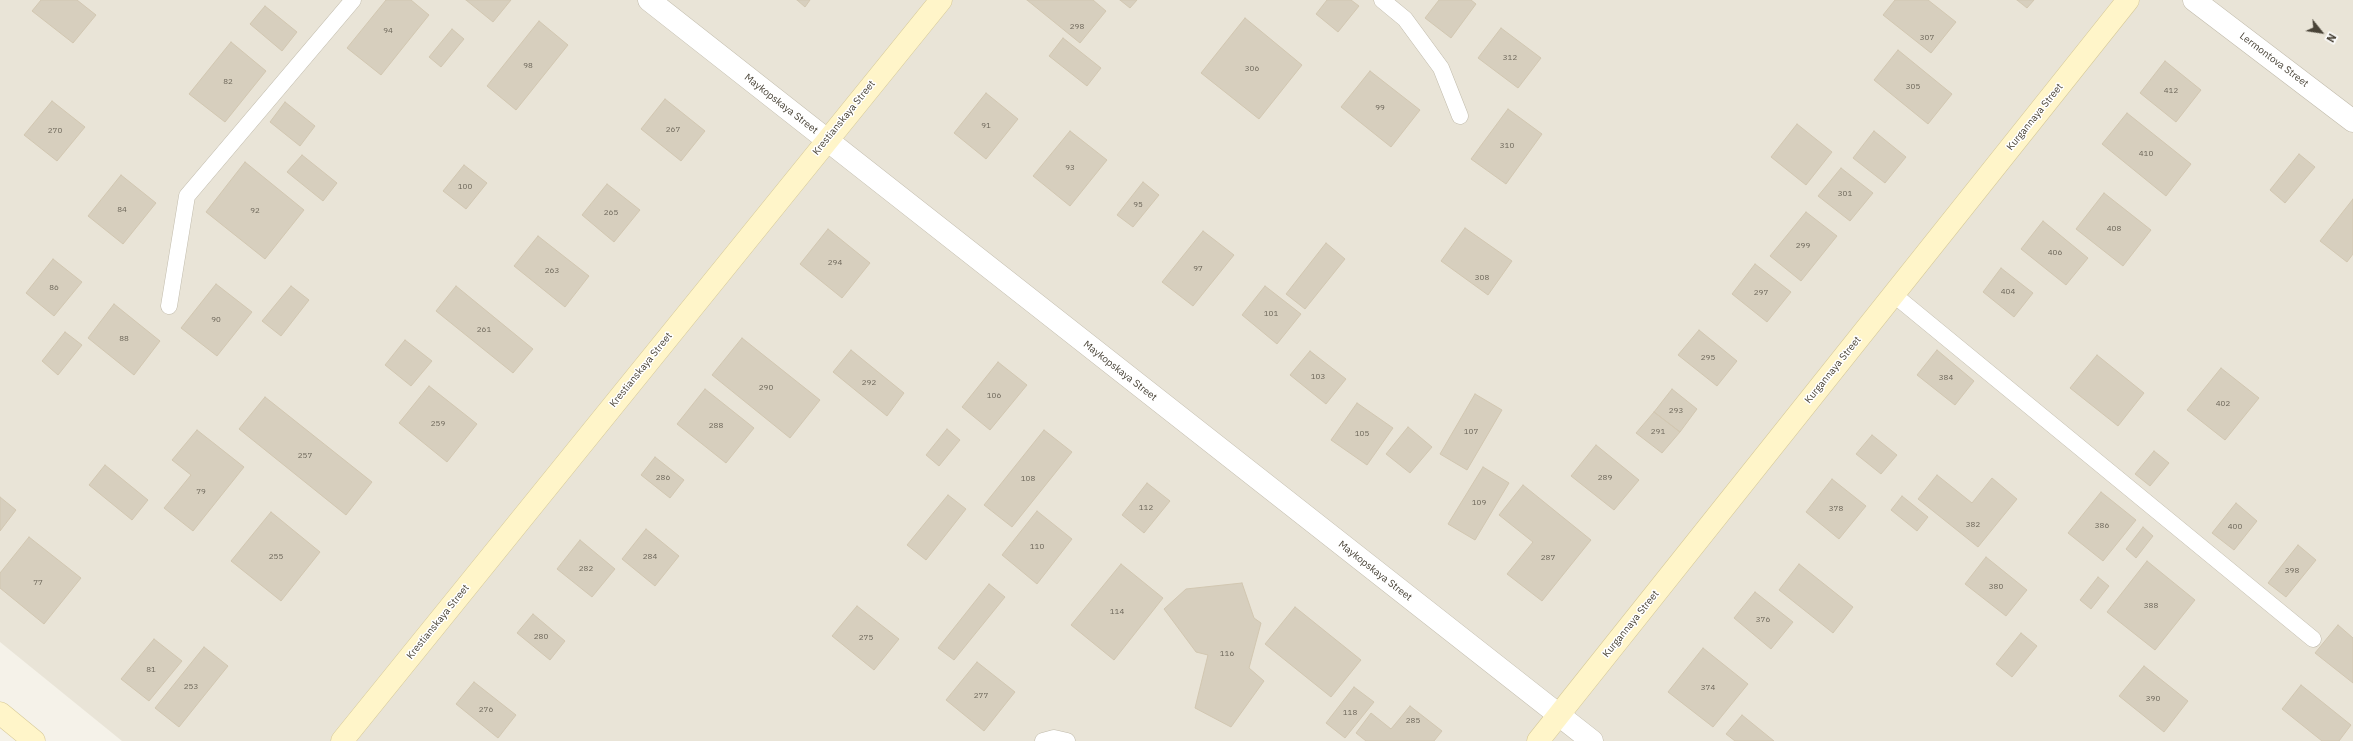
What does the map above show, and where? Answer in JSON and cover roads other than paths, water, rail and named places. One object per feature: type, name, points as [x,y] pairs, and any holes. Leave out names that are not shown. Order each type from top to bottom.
[{"type":"street","name":"Maykopskaya Street","points":[[649,0],[1592,741]]},
{"type":"street","name":"Krestianskaya Street","points":[[342,741],[826,139],[941,0]]},
{"type":"street","name":"Kurgannaya Street","points":[[1538,741],[2128,0]]},
{"type":"street","name":"Lermontova Street","points":[[2194,0],[2353,121]]},
{"type":"street","points":[[0,713],[34,741]]},
{"type":"lane","points":[[168,306],[187,196],[352,0]]},
{"type":"lane","points":[[1382,0],[1405,19],[1441,68],[1460,116]]},
{"type":"lane","points":[[1893,294],[2312,640]]},
{"type":"lane","points":[[1043,741],[1054,738],[1067,741]]}]
